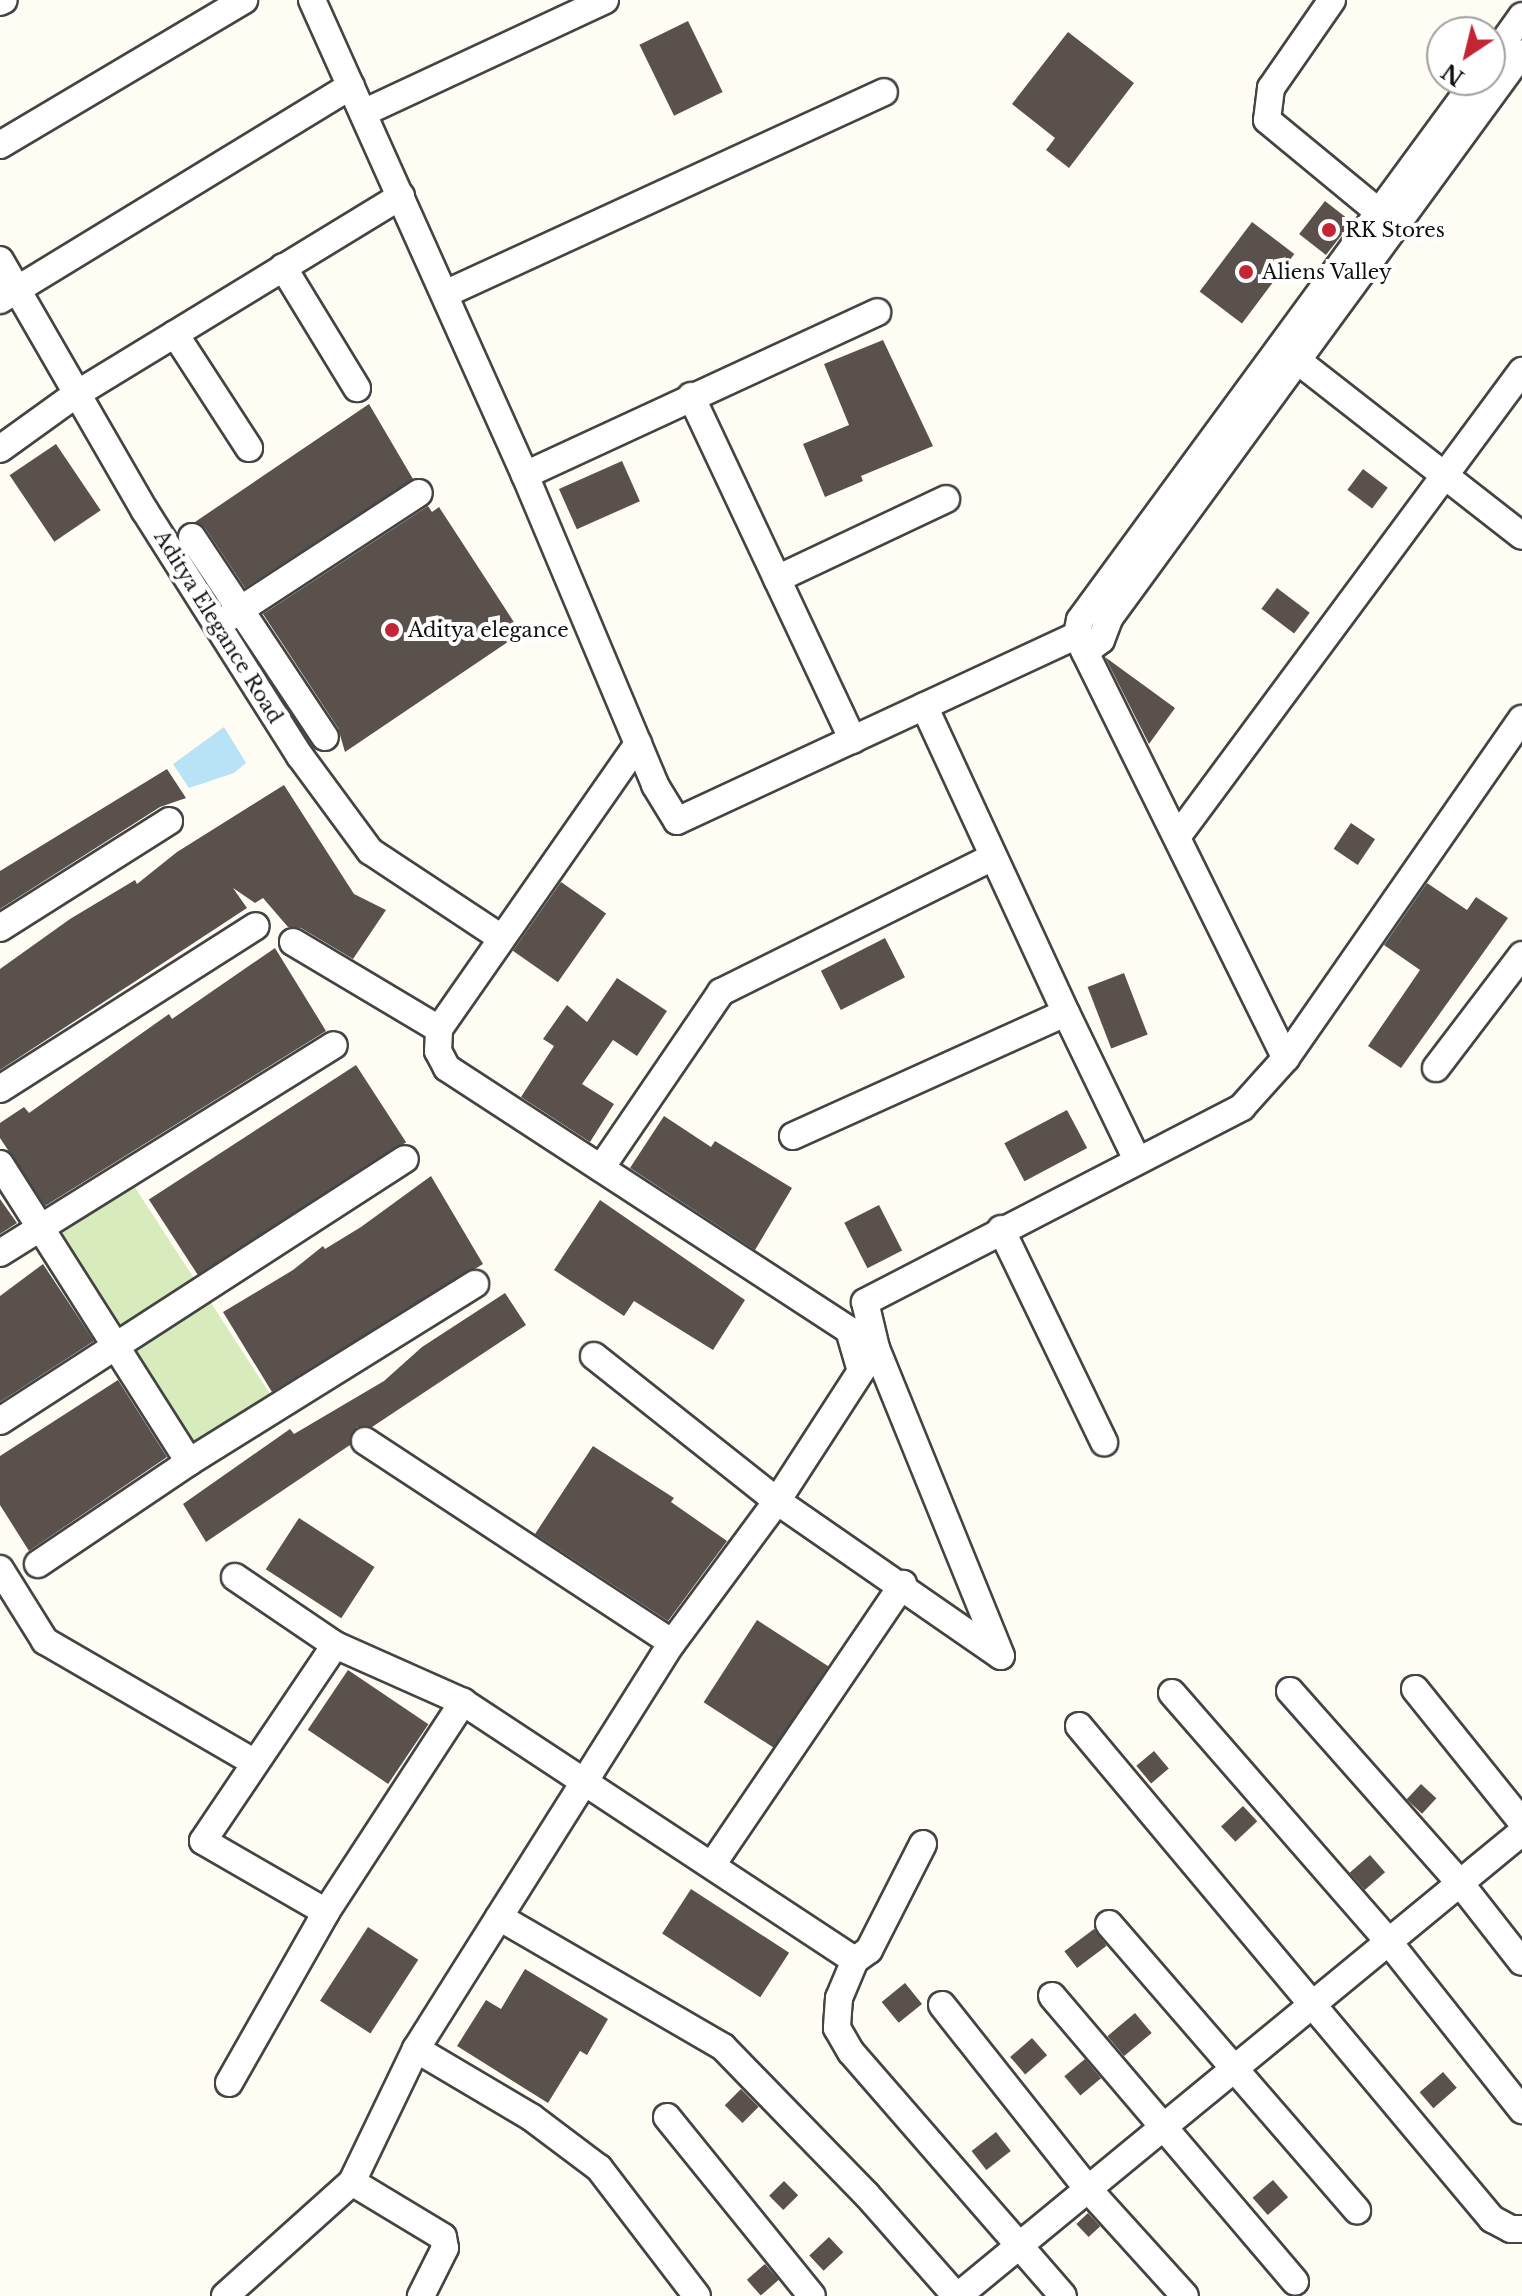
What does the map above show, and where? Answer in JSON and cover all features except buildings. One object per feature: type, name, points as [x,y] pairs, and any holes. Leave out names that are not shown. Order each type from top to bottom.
[{"type":"street","points":[[0,145],[244,0]]},
{"type":"street","points":[[312,0],[525,475],[638,744],[677,821],[924,706],[1081,643]]},
{"type":"street","points":[[363,113],[605,0]]},
{"type":"street","points":[[1332,0],[1271,88],[1267,120],[1380,213]]},
{"type":"street","points":[[1506,38],[1522,16]]},
{"type":"street","points":[[1286,1058],[1081,643],[1080,620],[1101,612],[1298,361],[1522,53]]},
{"type":"street","points":[[8,295],[351,86]]},
{"type":"street","points":[[445,294],[884,92]]},
{"type":"street","points":[[1101,612],[1464,96]]},
{"type":"street","points":[[0,449],[75,395],[401,196]]},
{"type":"street","name":"Aditya Elegance Road","points":[[0,260],[8,295],[75,395],[300,756],[370,851],[500,937]]},
{"type":"street","points":[[283,267],[357,388]]},
{"type":"street","points":[[525,475],[877,312]]},
{"type":"street","points":[[175,334],[249,448]]},
{"type":"street","points":[[1298,361],[1522,536]]},
{"type":"street","points":[[1177,837],[1522,371]]},
{"type":"street","points":[[691,396],[853,740]]},
{"type":"street","points":[[222,631],[419,493]]},
{"type":"street","points":[[777,579],[946,499]]},
{"type":"street","points":[[192,537],[325,737]]},
{"type":"street","points":[[924,706],[991,858],[1137,1160]]},
{"type":"street","points":[[594,1356],[777,1501],[903,1584],[1001,1656],[876,1348],[865,1302],[1242,1107],[1286,1058],[1522,719]]},
{"type":"street","points":[[225,2296],[352,2182],[416,2049],[672,1643],[777,1501],[861,1371],[849,1330],[447,1068],[438,1051],[439,1029],[500,937],[638,744]]},
{"type":"street","points":[[0,928],[169,821]]},
{"type":"street","points":[[601,1168],[721,992],[991,858]]},
{"type":"street","points":[[0,1089],[256,926]]},
{"type":"street","points":[[293,942],[439,1029]]},
{"type":"street","points":[[1436,1068],[1522,955]]},
{"type":"street","points":[[793,1136],[1066,1013]]},
{"type":"street","points":[[0,1253],[334,1045]]},
{"type":"street","points":[[0,1421],[114,1344],[405,1159]]},
{"type":"street","points":[[0,1164],[189,1462]]},
{"type":"street","points":[[1001,1229],[1104,1442]]},
{"type":"street","points":[[38,1564],[189,1462],[475,1284]]},
{"type":"street","points":[[365,1441],[672,1643]]},
{"type":"street","points":[[0,1569],[45,1641],[252,1761]]},
{"type":"street","points":[[235,1577],[335,1645],[463,1702],[855,1960]]},
{"type":"street","points":[[712,1865],[903,1584]]},
{"type":"street","points":[[326,1912],[203,1841],[252,1761],[335,1645]]},
{"type":"street","points":[[1415,1689],[1522,1822]]},
{"type":"street","points":[[1290,1691],[1460,1883],[1522,1962]]},
{"type":"street","points":[[1172,1693],[1388,1941],[1522,2110]]},
{"type":"street","points":[[229,2083],[326,1912],[463,1702]]},
{"type":"street","points":[[1079,1726],[1492,2219],[1511,2229],[1522,2229]]},
{"type":"street","points":[[499,1917],[723,2047],[867,2195],[957,2296],[1522,1832]]},
{"type":"street","points":[[923,1844],[869,1950],[855,1960],[839,1998],[837,2028],[851,2052],[1063,2296]]},
{"type":"street","points":[[1109,1924],[1233,2071],[1357,2210]]},
{"type":"street","points":[[1052,1996],[1161,2130],[1295,2282]]},
{"type":"street","points":[[942,2005],[1088,2189],[1185,2296]]},
{"type":"street","points":[[416,2049],[531,2117],[599,2168],[697,2296]]},
{"type":"street","points":[[667,2117],[812,2296]]},
{"type":"street","points":[[352,2182],[443,2237],[445,2248],[421,2296]]},
{"type":"green space","points":[[134,1186],[197,1283],[123,1332],[59,1234]]},
{"type":"green space","points":[[209,1300],[275,1401],[197,1452],[131,1351]]},
{"type":"water","points":[[224,727],[246,763],[234,773],[189,788],[173,764]]},
{"type":"place","name":"RK Stores","points":[[1329,230]]},
{"type":"place","name":"Aliens Valley","points":[[1246,272]]},
{"type":"place","name":"Aditya elegance","points":[[392,630]]}]
